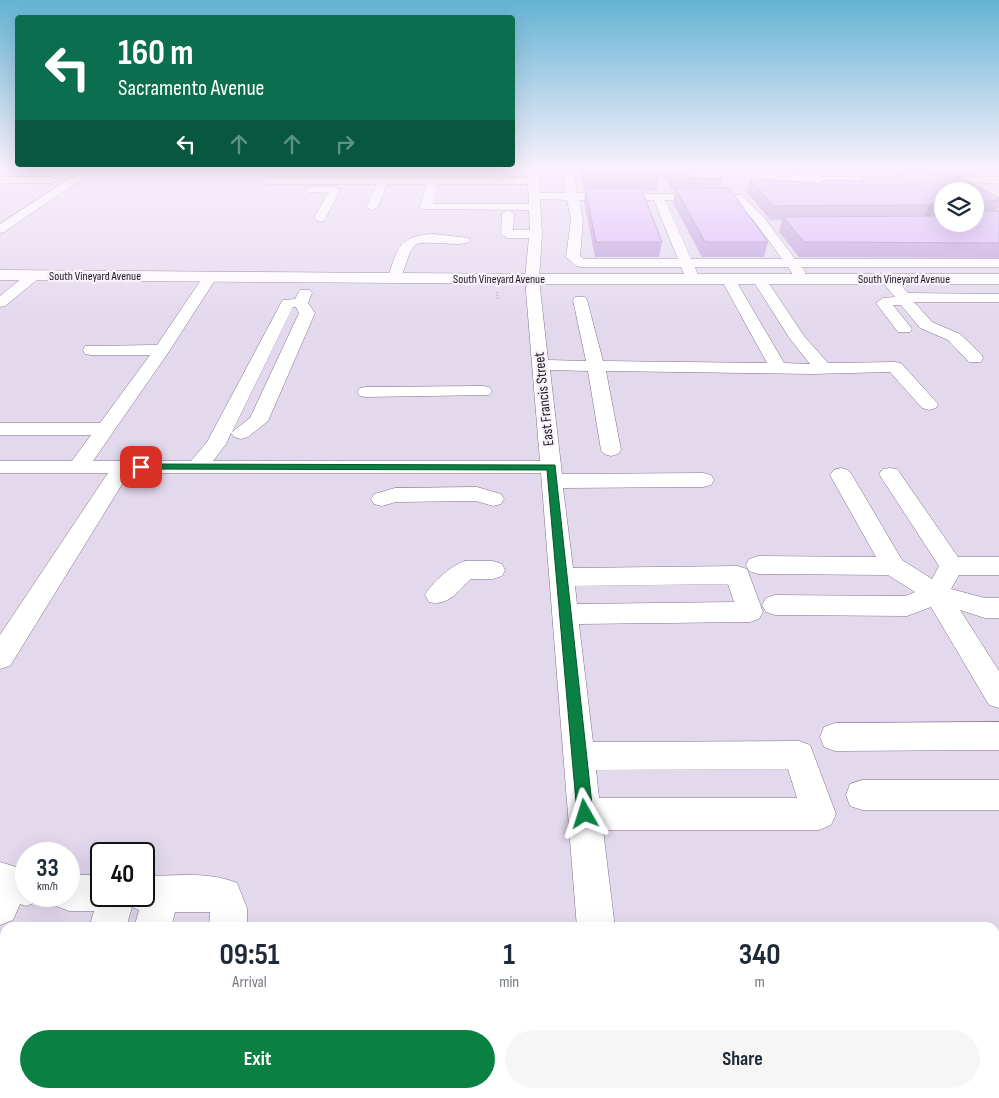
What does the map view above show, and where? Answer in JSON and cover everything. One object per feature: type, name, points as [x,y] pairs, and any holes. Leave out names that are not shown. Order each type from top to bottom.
[{"type":"main road","name":"South Vineyard Avenue","points":[[0,275],[759,280],[999,279]]},
{"type":"street","points":[[0,229],[13,220]]},
{"type":"street","points":[[507,220],[507,234],[536,234]]},
{"type":"street","name":"East Francis Street","points":[[536,220],[532,279],[595,922]]},
{"type":"street","points":[[578,220],[573,257],[581,262],[999,263]]},
{"type":"street","points":[[671,220],[692,279]]},
{"type":"street","points":[[759,220],[804,279]]},
{"type":"street","points":[[761,223],[779,223]]},
{"type":"street","points":[[395,278],[406,247],[414,240],[441,238],[464,241]]},
{"type":"street","points":[[0,303],[33,276]]},
{"type":"street","points":[[78,467],[162,350],[210,277]]},
{"type":"street","points":[[728,279],[778,368]]},
{"type":"street","points":[[887,279],[926,325],[954,337],[974,358]]},
{"type":"street","points":[[759,280],[798,338],[823,368]]},
{"type":"street","points":[[197,467],[216,444],[288,303],[303,297],[307,312],[258,421],[241,433]]},
{"type":"street","points":[[904,329],[883,303],[904,299],[999,298]]},
{"type":"street","points":[[580,300],[596,365],[611,450]]},
{"type":"street","points":[[269,341],[294,341]]},
{"type":"street","points":[[91,350],[162,350]]},
{"type":"street","points":[[541,365],[778,368],[895,367],[929,404]]},
{"type":"street","points":[[366,392],[483,391]]},
{"type":"street","points":[[0,429],[105,429]]},
{"type":"street","points":[[4,471],[78,467],[197,467],[552,474],[703,480]]},
{"type":"street","points":[[0,658],[122,467]]},
{"type":"street","points":[[890,474],[951,566]]},
{"type":"street","points":[[841,475],[893,566],[936,594],[985,608],[999,608]]},
{"type":"street","points":[[382,499],[395,495],[478,494],[493,499]]},
{"type":"street","points":[[758,565],[893,566]]},
{"type":"street","points":[[951,566],[999,566]]},
{"type":"street","points":[[775,605],[907,606],[936,594],[951,566]]},
{"type":"street","points":[[438,595],[465,570],[493,570]]},
{"type":"street","points":[[562,577],[738,575],[750,612],[566,614]]},
{"type":"street","points":[[936,594],[999,696]]},
{"type":"street","points":[[835,737],[999,736]]},
{"type":"street","points":[[580,756],[799,755],[819,814],[585,814]]},
{"type":"street","points":[[862,796],[996,800]]},
{"type":"street","points":[[155,894],[210,894],[224,896],[229,908],[228,922]]},
{"type":"street","points":[[109,922],[114,907]]},
{"type":"street","points":[[152,922],[153,907]]},
{"type":"shaded area","points":[[0,220],[934,220],[934,232],[984,232],[984,220],[999,220],[999,922],[0,922]]},
{"type":"building","points":[[592,220],[654,220],[662,242],[596,242]]},
{"type":"building","points":[[693,220],[752,220],[768,242],[705,242]]},
{"type":"building","points":[[786,220],[934,220],[934,232],[984,232],[984,220],[999,220],[999,243],[804,242]]},
{"type":"route","points":[[141,467],[551,467],[585,814]]}]
